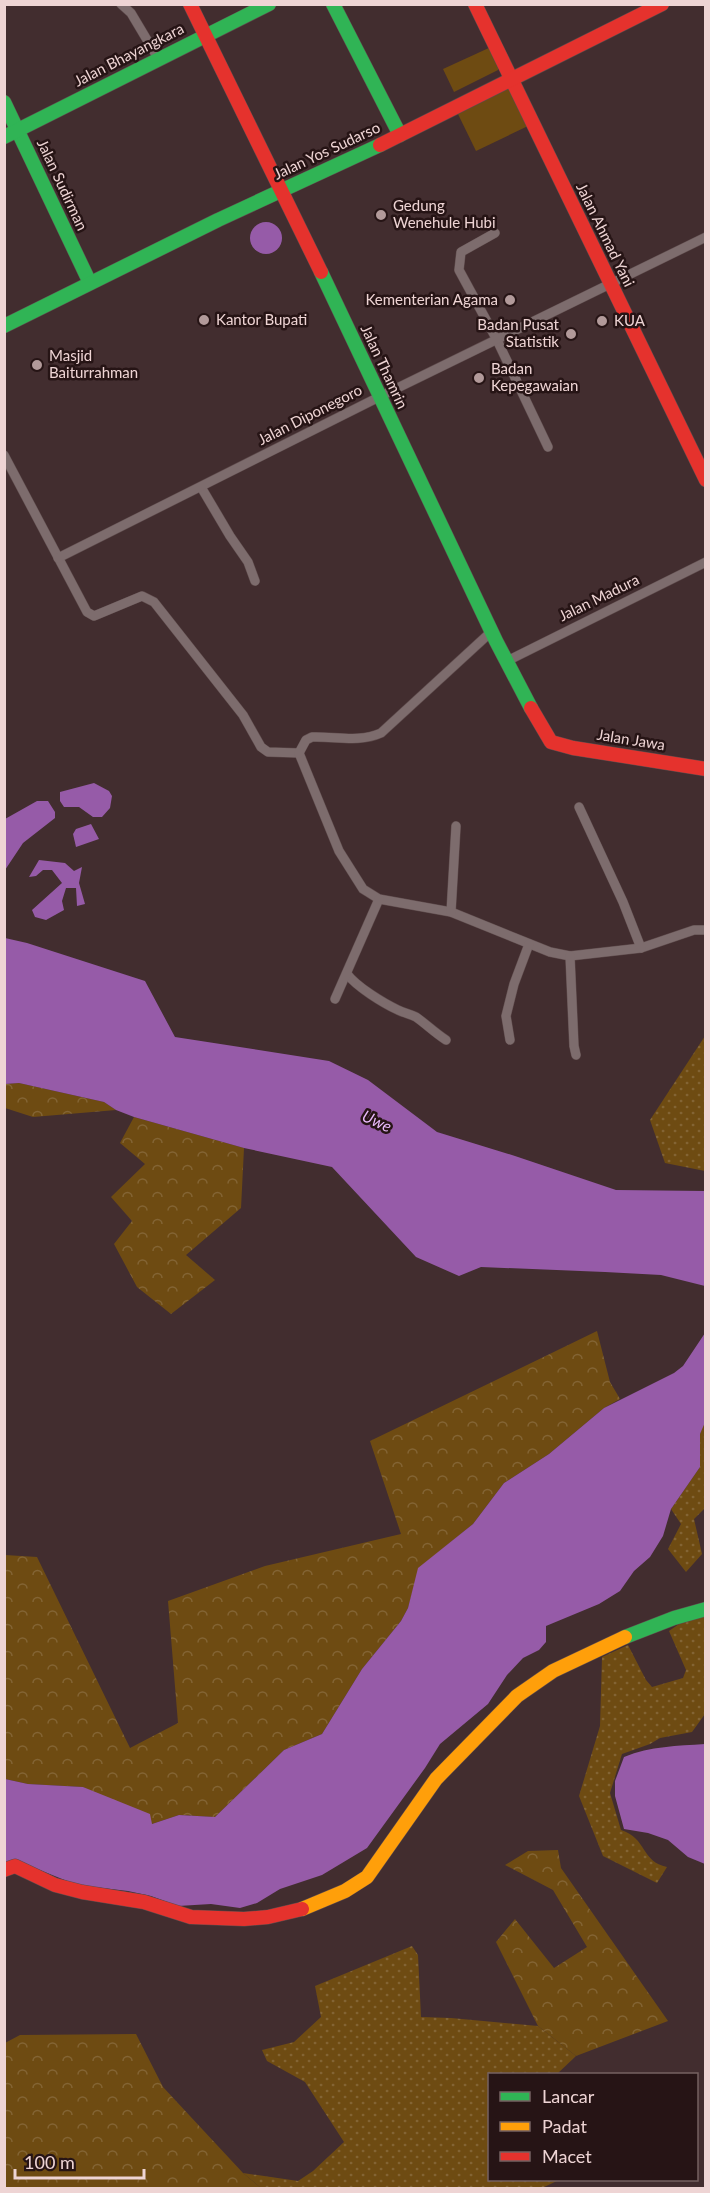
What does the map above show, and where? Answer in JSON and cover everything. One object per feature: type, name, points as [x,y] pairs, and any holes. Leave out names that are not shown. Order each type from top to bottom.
[{"type":"main road","name":"Jalan Thamrin","points":[[190,4],[492,631],[551,742]]},
{"type":"main road","name":"Jalan Bhayangkara","points":[[4,137],[269,4]]},
{"type":"main road","points":[[333,4],[398,131]]},
{"type":"main road","name":"Jalan Ahmad Yani","points":[[475,4],[705,480]]},
{"type":"main road","name":"Jalan Yos Sudarso","points":[[4,319],[218,220],[280,187],[509,75],[644,4]]},
{"type":"main road","name":"Jalan Yos Sudarso","points":[[509,75],[662,4]]},
{"type":"main road","name":"Jalan Sudirman","points":[[4,102],[88,279]]},
{"type":"main road","name":"Jalan Yos Sudarso","points":[[4,326],[88,279]]},
{"type":"main road","name":"Jalan Jawa","points":[[551,742],[573,748],[705,769]]},
{"type":"main road","points":[[4,1870],[15,1866],[55,1885],[82,1892],[144,1902],[191,1917],[244,1919],[268,1917],[300,1910],[345,1891],[367,1877],[436,1779],[517,1696],[553,1671],[622,1638],[705,1609]]},
{"type":"street","points":[[121,4],[132,13],[159,60]]},
{"type":"street","points":[[495,233],[461,252],[459,270],[497,340],[548,447]]},
{"type":"street","name":"Jalan Diponegoro","points":[[58,558],[379,396],[705,237]]},
{"type":"street","points":[[4,455],[87,612],[94,616],[142,596],[154,602],[243,715],[261,747],[268,752],[299,753]]},
{"type":"street","points":[[201,487],[230,537],[248,562],[255,581]]},
{"type":"street","name":"Jalan Madura","points":[[507,661],[705,562]]},
{"type":"street","points":[[299,753],[306,740],[312,737],[357,740],[381,733],[492,631]]},
{"type":"street","points":[[299,753],[339,851],[363,890],[379,899],[451,912],[550,952],[570,956],[641,948],[694,930],[705,930]]},
{"type":"street","points":[[579,807],[641,948]]},
{"type":"street","points":[[451,912],[456,826]]},
{"type":"street","points":[[336,999],[379,899]]},
{"type":"street","points":[[510,1040],[506,1016],[514,984],[530,944]]},
{"type":"street","points":[[570,956],[576,1055]]},
{"type":"street","points":[[347,974],[353,981],[397,1010],[415,1017],[446,1040]]},
{"type":"green space","points":[[491,47],[499,66],[498,70],[454,92],[443,69]]},
{"type":"green space","points":[[509,88],[528,126],[476,151],[456,110]]},
{"type":"green space","points":[[705,1036],[705,1171],[665,1163],[650,1120]]},
{"type":"green space","points":[[19,1083],[104,1102],[116,1110],[33,1117],[5,1108],[4,1084]]},
{"type":"green space","points":[[134,1117],[244,1148],[241,1208],[186,1255],[215,1280],[171,1314],[137,1287],[114,1244],[132,1221],[111,1197],[145,1164],[120,1143]]},
{"type":"green space","points":[[597,1331],[610,1382],[620,1399],[604,1408],[549,1454],[504,1483],[473,1524],[419,1568],[408,1608],[401,1621],[362,1669],[322,1734],[284,1750],[215,1817],[179,1815],[152,1824],[83,1787],[28,1784],[5,1779],[5,1555],[37,1557],[130,1748],[178,1723],[168,1601],[265,1566],[401,1534],[370,1441]]},
{"type":"green space","points":[[705,1420],[705,1508],[694,1519],[702,1554],[686,1572],[668,1549],[681,1524],[671,1509],[700,1467],[700,1434]]},
{"type":"green space","points":[[705,1616],[705,1714],[692,1732],[660,1738],[622,1754],[610,1793],[621,1830],[636,1838],[652,1860],[667,1867],[657,1883],[603,1856],[579,1796],[600,1726],[602,1657],[628,1645],[652,1687],[683,1678],[686,1670],[669,1631],[679,1624]]},
{"type":"green space","points":[[558,1850],[561,1868],[668,2021],[576,2056],[538,2026],[496,1942],[515,1919],[554,1968],[587,1947],[553,1890],[505,1865],[528,1851]]},
{"type":"green space","points":[[412,1946],[418,1955],[421,2017],[538,2026],[576,2056],[558,2073],[488,2073],[488,2181],[557,2181],[542,2188],[261,2188],[243,2173],[298,2181],[313,2171],[344,2142],[305,2082],[267,2061],[262,2050],[294,2042],[321,2017],[315,1986]]},
{"type":"green space","points":[[136,2034],[163,2087],[243,2173],[261,2188],[5,2188],[5,2043],[20,2035]]},
{"type":"water","points":[[266,222],[277,227],[282,238],[277,249],[266,254],[255,249],[250,238],[255,227]]},
{"type":"water","points":[[94,783],[109,791],[112,796],[110,808],[102,817],[93,817],[79,807],[64,807],[60,801],[60,792]]},
{"type":"water","points":[[37,801],[48,801],[55,812],[55,818],[23,843],[5,870],[5,819]]},
{"type":"water","points":[[91,824],[99,839],[76,847],[73,834],[76,829]]},
{"type":"water","points":[[39,860],[65,863],[74,871],[82,867],[79,883],[85,904],[77,906],[76,888],[66,888],[62,901],[64,910],[46,920],[35,917],[32,910],[62,883],[52,870],[43,870],[36,876],[29,877]]},
{"type":"water","name":"Uwe","points":[[5,938],[145,981],[175,1037],[329,1061],[368,1080],[437,1132],[616,1190],[705,1191],[705,1286],[661,1275],[605,1272],[481,1267],[459,1276],[416,1257],[332,1167],[244,1148],[134,1117],[104,1102],[19,1083],[5,1084]]},
{"type":"water","points":[[705,1333],[706,1420],[700,1434],[700,1467],[671,1509],[663,1536],[650,1557],[634,1571],[620,1591],[599,1604],[546,1626],[546,1642],[539,1650],[523,1658],[507,1675],[488,1704],[440,1744],[367,1848],[322,1875],[280,1889],[257,1903],[240,1908],[211,1904],[178,1906],[151,1896],[128,1891],[77,1885],[15,1860],[5,1864],[5,1779],[28,1784],[83,1787],[150,1814],[152,1824],[179,1815],[215,1817],[284,1750],[322,1734],[362,1669],[401,1621],[408,1608],[418,1568],[473,1524],[504,1483],[549,1454],[604,1408],[674,1373],[683,1366]]},
{"type":"water","points":[[706,1744],[705,1864],[688,1857],[668,1840],[648,1833],[624,1829],[615,1796],[615,1781],[624,1757],[654,1749]]},
{"type":"traffic: fast","points":[[4,137],[269,4]]},
{"type":"traffic: fast","points":[[333,4],[400,135]]},
{"type":"traffic: fast","points":[[4,102],[90,283]]},
{"type":"traffic: fast","points":[[4,326],[218,220],[380,145]]},
{"type":"traffic: fast","points":[[321,272],[496,641],[531,708]]},
{"type":"traffic: fast","points":[[625,1637],[674,1618],[706,1609]]},
{"type":"traffic: slow","points":[[302,1909],[345,1891],[367,1877],[436,1779],[517,1696],[553,1671],[625,1637]]},
{"type":"traffic: jam","points":[[190,4],[321,272]]},
{"type":"traffic: jam","points":[[475,4],[706,480]]},
{"type":"traffic: jam","points":[[380,145],[662,4]]},
{"type":"traffic: jam","points":[[531,708],[551,742],[573,748],[706,769]]},
{"type":"traffic: jam","points":[[4,1870],[15,1866],[55,1885],[82,1892],[144,1902],[191,1917],[244,1919],[268,1917],[302,1909]]},
{"type":"place","name":"Gedung Wenehule Hubi","points":[[381,215]]},
{"type":"place","name":"Kementerian Agama","points":[[510,300]]},
{"type":"place","name":"Kantor Bupati","points":[[204,320]]},
{"type":"place","name":"KUA","points":[[602,321]]},
{"type":"place","name":"Badan Pusat Statistik","points":[[571,334]]},
{"type":"place","name":"Masjid Baiturrahman","points":[[37,365]]},
{"type":"place","name":"Badan Kepegawaian","points":[[479,378]]}]
